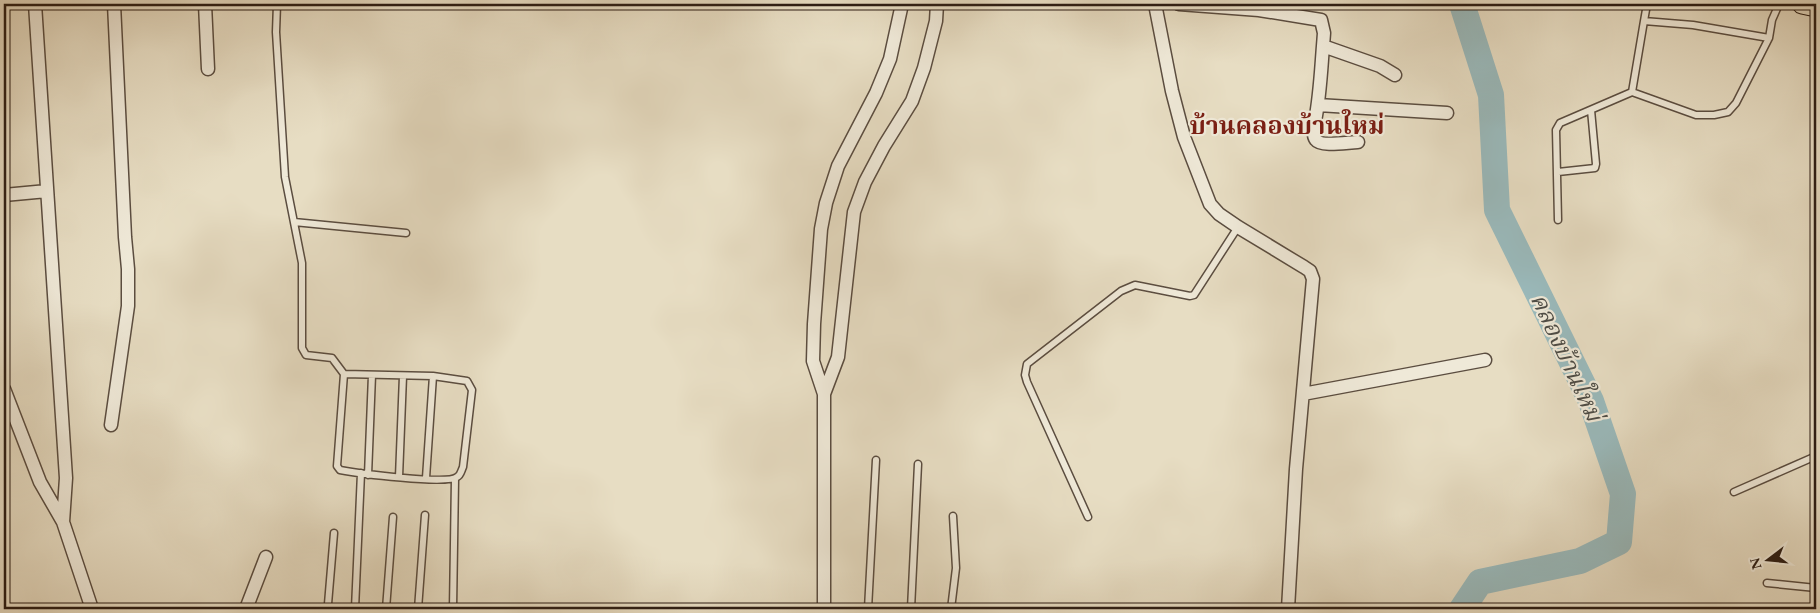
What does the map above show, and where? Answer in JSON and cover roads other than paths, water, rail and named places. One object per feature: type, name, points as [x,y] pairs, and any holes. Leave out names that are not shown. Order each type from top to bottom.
[{"type":"main road","points":[[1802,4],[1816,7]]},
{"type":"street","points":[[36,4],[66,478],[63,522]]},
{"type":"street","points":[[111,425],[128,306],[114,4]]},
{"type":"street","points":[[205,4],[208,69]]},
{"type":"street","points":[[824,609],[824,394],[813,361],[821,229],[826,203],[838,166],[876,93],[890,59],[902,4]]},
{"type":"street","points":[[824,394],[838,357],[854,212],[865,182],[884,146],[912,101],[924,68],[936,21],[937,4]]},
{"type":"street","points":[[1155,4],[1172,91],[1184,137],[1210,204],[1219,214],[1238,227],[1304,267],[1313,278],[1296,469],[1288,609]]},
{"type":"street","points":[[1179,4],[1259,10],[1321,20],[1324,33],[1314,138],[1317,142],[1324,144],[1358,142]]},
{"type":"street","points":[[1323,46],[1380,66],[1395,75]]},
{"type":"street","points":[[1318,105],[1447,113]]},
{"type":"street","points":[[4,195],[48,191]]},
{"type":"street","points":[[1303,394],[1485,360]]},
{"type":"street","points":[[4,388],[40,482],[63,522],[92,609]]},
{"type":"street","points":[[246,609],[266,557]]},
{"type":"lane","points":[[277,4],[276,32],[286,177],[302,263],[302,348],[306,355],[332,358],[344,374],[337,466],[340,470],[364,474],[455,479],[459,477],[472,390],[467,381],[433,376],[344,374]]},
{"type":"lane","points":[[1632,92],[1648,4]]},
{"type":"lane","points":[[1558,220],[1557,126],[1565,119],[1632,92],[1696,115],[1714,115],[1728,112],[1736,103],[1769,38],[1772,20],[1779,4]]},
{"type":"lane","points":[[1644,21],[1693,26],[1769,38]]},
{"type":"lane","points":[[1558,172],[1595,168],[1591,110]]},
{"type":"lane","points":[[294,222],[406,233]]},
{"type":"lane","points":[[1088,517],[1027,382],[1025,375],[1027,364],[1126,288],[1136,286],[1190,296],[1194,295],[1238,227]]},
{"type":"lane","points":[[355,609],[372,375]]},
{"type":"lane","points":[[399,476],[403,376]]},
{"type":"lane","points":[[426,478],[433,376]]},
{"type":"lane","points":[[1734,492],[1816,456]]},
{"type":"lane","points":[[868,609],[876,460]]},
{"type":"lane","points":[[911,609],[918,464]]},
{"type":"lane","points":[[453,609],[455,479]]},
{"type":"lane","points":[[418,609],[425,515]]},
{"type":"lane","points":[[952,609],[956,568],[953,516]]},
{"type":"lane","points":[[386,609],[393,517]]},
{"type":"lane","points":[[334,533],[328,604],[331,608],[340,609]]},
{"type":"lane","points":[[1767,583],[1816,588]]},
{"type":"waterway","name":"คลองบ้านใหม่","points":[[1462,4],[1491,95],[1497,210],[1591,401],[1623,494],[1619,542],[1580,561],[1480,582],[1462,609]]},
{"type":"district","name":"บ้านคลองบ้านใหม่","points":[[1287,125]]}]
